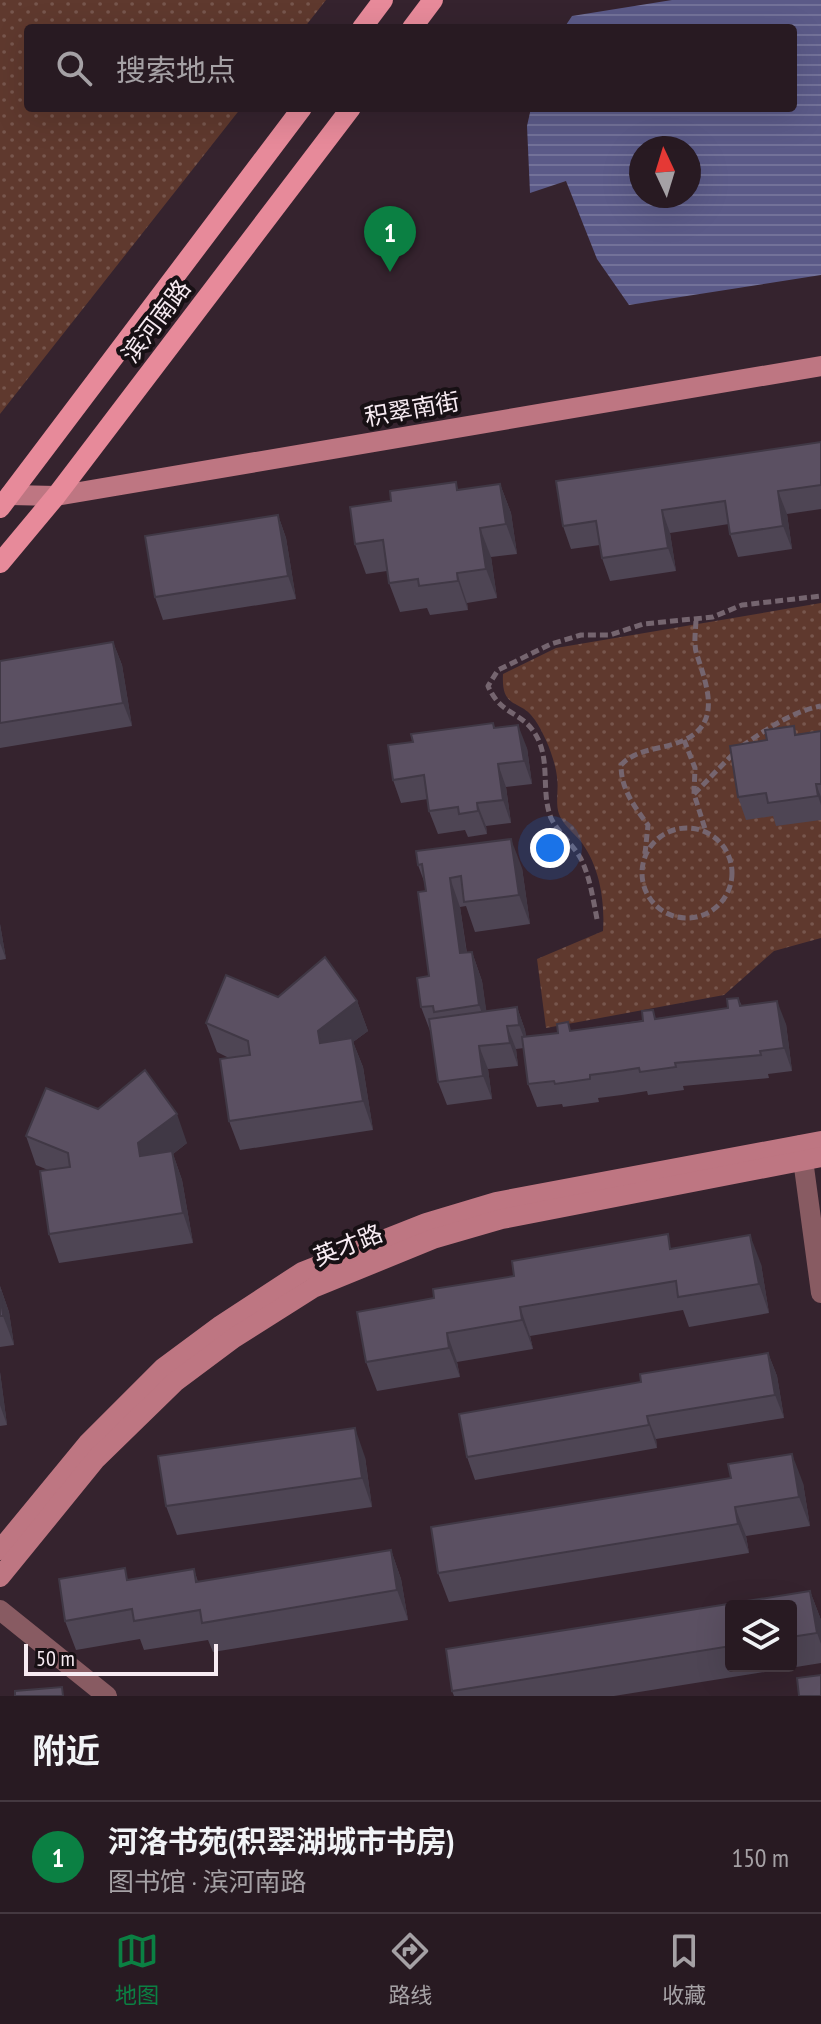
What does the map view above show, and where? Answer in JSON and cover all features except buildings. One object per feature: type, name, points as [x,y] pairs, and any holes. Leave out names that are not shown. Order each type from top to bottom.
[{"type":"main road","points":[[365,24],[383,0]]},
{"type":"main road","points":[[415,24],[433,0]]},
{"type":"main road","name":"滨河南路","points":[[5,502],[299,112]]},
{"type":"main road","name":"滨河南路","points":[[0,563],[56,496],[348,112]]},
{"type":"main road","name":"积翠南街","points":[[5,502],[56,496],[821,366]]},
{"type":"main road","name":"英才路","points":[[0,1550],[88,1443],[163,1368],[221,1325],[302,1272],[426,1223],[496,1202],[811,1151]]},
{"type":"main road","name":"英才路","points":[[0,1577],[96,1459],[175,1382],[234,1338],[313,1288],[433,1239],[502,1219],[811,1151]]},
{"type":"street","points":[[811,1151],[821,1293]]},
{"type":"street","points":[[0,1610],[107,1696]]},
{"type":"path","points":[[597,919],[581,860],[552,821],[545,760],[538,738],[525,720],[495,701],[488,686],[498,670],[551,644],[581,635],[610,635],[643,624],[713,617],[742,605],[821,596]]},
{"type":"path","points":[[645,854],[660,836],[683,828],[706,832],[724,847],[732,869],[726,896],[706,915],[678,918],[654,906],[641,881],[648,825],[631,803],[621,780],[621,765],[631,754],[684,740],[701,728],[709,709],[709,688],[696,652],[696,618]]},
{"type":"path","points":[[694,794],[738,749],[777,723],[821,706]]},
{"type":"path","points":[[684,740],[695,768],[694,794],[706,832]]},
{"type":"shaded area","points":[[0,0],[326,0],[307,24],[24,24],[24,112],[238,112],[0,414]]},
{"type":"shaded area","points":[[821,603],[821,938],[774,951],[724,995],[546,1028],[537,959],[603,931],[602,897],[588,853],[559,814],[556,770],[546,740],[530,713],[505,694],[503,674],[556,648]]},
{"type":"water","points":[[672,0],[821,0],[821,275],[629,305],[597,259],[566,181],[530,193],[527,126],[530,112],[797,112],[797,24],[567,24],[572,16]]},
{"type":"place","name":"河洛书苑(积翠湖城市书房)","points":[[390,272]]}]
